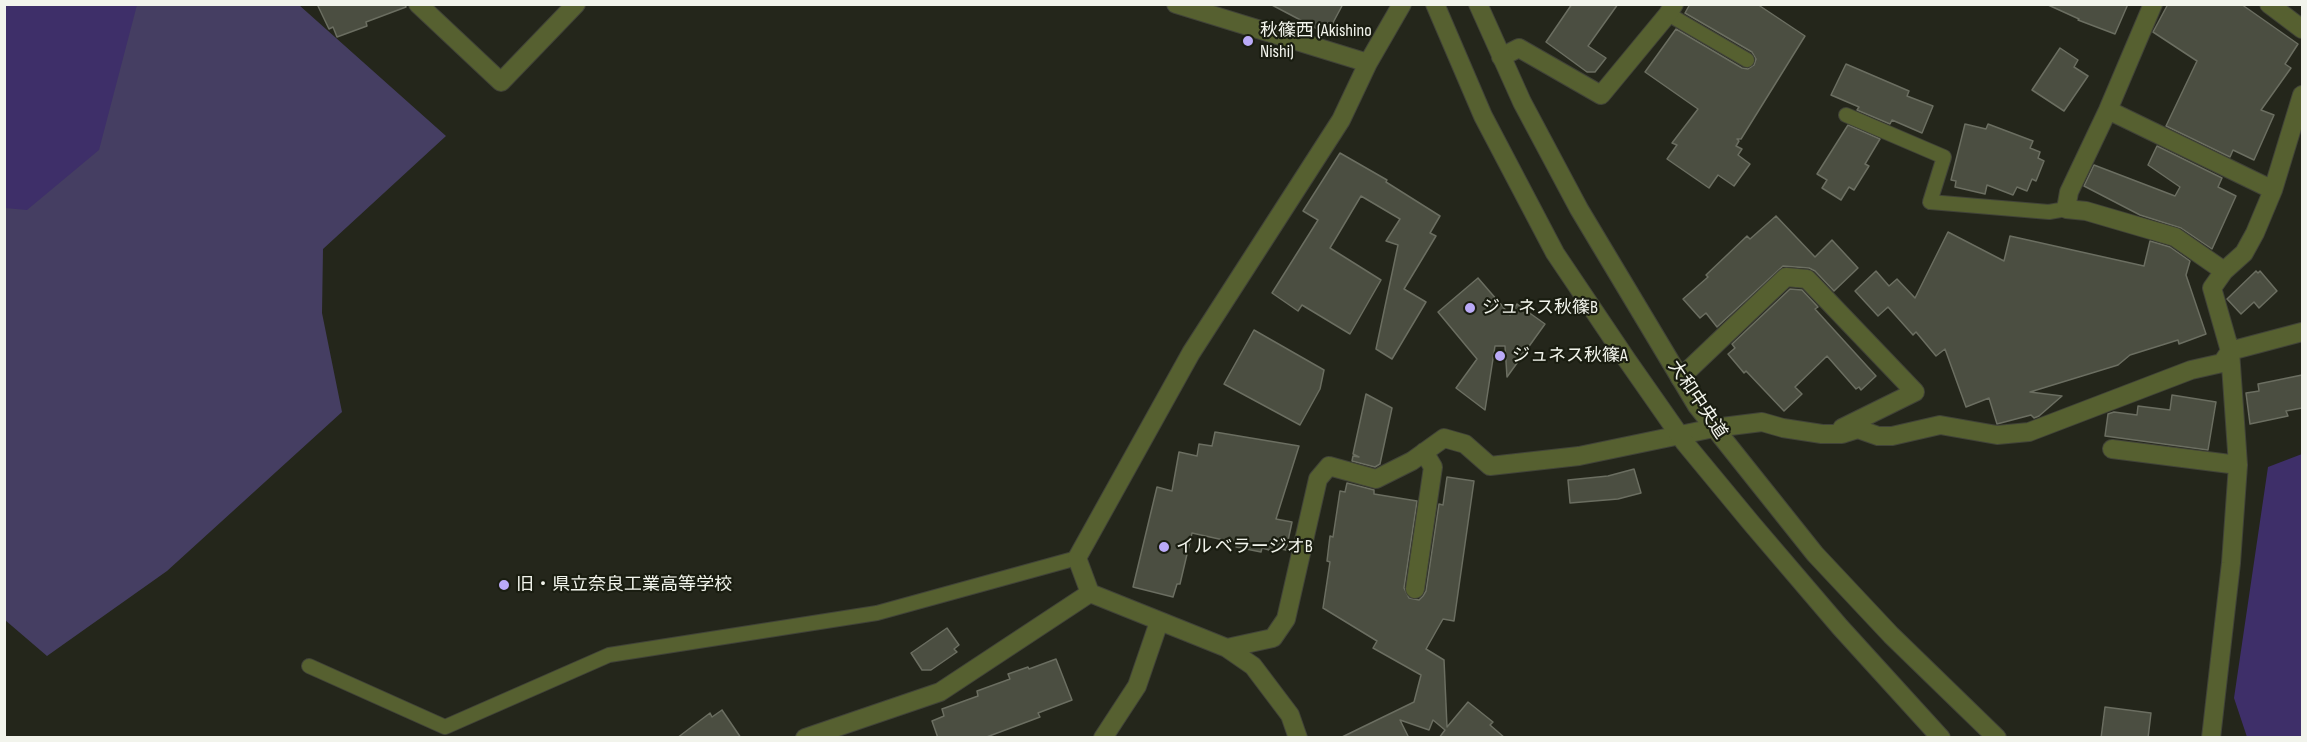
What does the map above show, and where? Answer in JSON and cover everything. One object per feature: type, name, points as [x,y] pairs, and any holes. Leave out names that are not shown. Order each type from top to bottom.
[{"type":"street","points":[[418,4],[501,82],[576,4]]},
{"type":"street","points":[[1176,4],[1368,63]]},
{"type":"street","points":[[1298,738],[1290,715],[1254,666],[1227,648],[1090,593],[1077,558],[1191,353],[1341,120],[1368,63],[1402,4]]},
{"type":"street","name":"大和中央道","points":[[1436,4],[1483,116],[1555,253],[1679,435],[1840,627],[1941,738]]},
{"type":"street","name":"大和中央道","points":[[1478,4],[1522,102],[1579,209],[1697,406],[1815,554],[1891,635],[1997,738]]},
{"type":"street","points":[[2153,4],[2108,110],[2069,192],[2066,209],[2086,211],[2175,237],[2224,271]]},
{"type":"street","points":[[2269,4],[2302,29]]},
{"type":"street","points":[[1501,57],[1519,48],[1601,95],[1671,9]]},
{"type":"street","points":[[2211,738],[2231,563],[2238,465],[2230,351],[2212,288],[2224,271],[2244,253],[2255,233],[2300,119],[2302,95]]},
{"type":"street","points":[[2108,110],[2273,190]]},
{"type":"street","points":[[1680,378],[1786,277],[1808,279],[1915,392],[1830,434]]},
{"type":"street","points":[[1227,648],[1273,638],[1286,619],[1318,479],[1329,466],[1376,479],[1444,438],[1465,444],[1490,466],[1579,456],[1714,428],[1762,422],[1783,428],[1830,434],[1842,434],[1858,429],[1878,436],[1892,436],[1940,424],[1997,435],[2029,432],[2191,370],[2222,363],[2230,351],[2302,332]]},
{"type":"street","points":[[2112,449],[2238,465]]},
{"type":"street","points":[[1415,589],[1433,467],[1424,452]]},
{"type":"street","points":[[806,738],[940,692],[1090,593]]},
{"type":"street","points":[[1103,738],[1137,686],[1159,622]]},
{"type":"lane","points":[[1671,9],[1748,60]]},
{"type":"lane","points":[[1846,115],[1944,157],[1930,202],[2049,212],[2066,209]]},
{"type":"lane","points":[[309,666],[445,727],[609,655],[877,613],[1077,558]]},
{"type":"shaded area","points":[[5,4],[137,5],[99,150],[27,210],[5,208]]},
{"type":"shaded area","points":[[5,5],[299,5],[446,136],[323,249],[322,313],[342,412],[167,571],[47,656],[5,620]]},
{"type":"shaded area","points":[[2302,454],[2302,737],[2247,737],[2234,698],[2268,467]]},
{"type":"building","points":[[317,4],[405,4],[406,7],[366,22],[367,26],[337,37],[333,27],[329,29]]},
{"type":"building","points":[[1270,4],[1343,4],[1327,34]]},
{"type":"building","points":[[1572,4],[1618,4],[1588,46],[1606,58],[1595,72],[1587,72],[1546,42]]},
{"type":"building","points":[[1690,4],[1757,4],[1805,36],[1741,139],[1737,139],[1739,141],[1736,146],[1742,149],[1738,155],[1750,164],[1734,186],[1718,175],[1709,188],[1667,159],[1677,145],[1672,143],[1698,109],[1645,72],[1676,29],[1742,68],[1748,69],[1754,65],[1756,59],[1752,52],[1685,13]]},
{"type":"building","points":[[2046,4],[2128,4],[2115,34],[2078,20]]},
{"type":"building","points":[[2168,4],[2241,4],[2298,44],[2285,64],[2291,68],[2261,110],[2274,115],[2254,160],[2233,150],[2230,157],[2166,126],[2197,61],[2153,32]]},
{"type":"building","points":[[2060,48],[2078,60],[2074,67],[2088,76],[2064,111],[2032,90]]},
{"type":"building","points":[[1846,64],[1909,91],[1907,96],[1933,106],[1922,133],[1892,120],[1890,124],[1857,110],[1859,107],[1831,95]]},
{"type":"building","points":[[1965,124],[1986,129],[1988,124],[2033,141],[2030,148],[2040,152],[2038,158],[2044,161],[2036,181],[2032,179],[2027,191],[2017,187],[2013,195],[1987,185],[1985,194],[1955,187],[1956,181],[1951,180]]},
{"type":"building","points":[[1848,125],[1880,139],[1865,164],[1869,166],[1854,190],[1849,187],[1841,200],[1822,188],[1827,180],[1817,174]]},
{"type":"building","points":[[2157,146],[2222,178],[2218,187],[2236,196],[2212,249],[2181,228],[2140,215],[2084,186],[2094,165],[2175,196],[2180,187],[2148,165]]},
{"type":"building","points":[[1340,153],[1387,180],[1386,182],[1440,216],[1430,233],[1436,236],[1404,289],[1426,302],[1392,359],[1376,349],[1398,245],[1386,241],[1400,219],[1361,196],[1330,248],[1381,280],[1350,334],[1302,305],[1298,311],[1272,293],[1318,220],[1303,211]]},
{"type":"building","points":[[1776,216],[1815,257],[1832,240],[1858,268],[1834,291],[1815,271],[1809,268],[1783,266],[1717,327],[1706,313],[1700,318],[1683,299],[1708,277],[1706,275],[1747,236],[1750,239]]},
{"type":"building","points":[[1948,232],[2004,261],[2010,236],[2144,266],[2150,241],[2170,247],[2190,261],[2186,275],[2206,334],[2179,344],[2178,340],[2130,355],[2118,365],[2030,392],[2062,396],[2039,416],[2034,418],[2031,415],[1997,424],[1989,398],[1966,407],[1945,349],[1936,356],[1916,332],[1913,335],[1888,307],[1878,316],[1855,291],[1876,271],[1889,286],[1897,279],[1915,298]]},
{"type":"building","points":[[2256,271],[2258,273],[2260,271],[2277,291],[2259,308],[2254,302],[2241,314],[2227,299]]},
{"type":"building","points":[[1478,278],[1510,315],[1517,304],[1545,324],[1507,377],[1505,346],[1495,346],[1485,410],[1456,388],[1477,359],[1438,312]]},
{"type":"building","points":[[1790,289],[1802,290],[1818,307],[1815,309],[1876,376],[1861,390],[1859,387],[1856,389],[1827,356],[1795,387],[1802,394],[1784,411],[1746,371],[1744,373],[1728,354],[1735,348],[1732,344]]},
{"type":"building","points":[[1254,330],[1324,370],[1320,389],[1300,425],[1224,384]]},
{"type":"building","points":[[2302,375],[2302,408],[2286,411],[2288,416],[2250,424],[2246,393],[2259,391],[2258,384]]},
{"type":"building","points":[[1366,394],[1392,408],[1380,464],[1375,467],[1352,461],[1353,456],[1359,457],[1353,454]]},
{"type":"building","points":[[2172,395],[2216,402],[2208,450],[2105,436],[2108,414],[2114,412],[2137,415],[2138,406],[2170,410]]},
{"type":"building","points":[[1215,432],[1299,446],[1276,519],[1292,522],[1286,550],[1276,548],[1276,552],[1262,548],[1261,552],[1236,547],[1237,543],[1192,533],[1180,584],[1177,584],[1173,597],[1133,587],[1157,487],[1172,491],[1179,452],[1197,456],[1199,444],[1212,446]]},
{"type":"building","points":[[1634,469],[1641,493],[1618,499],[1570,503],[1568,480],[1608,476]]},
{"type":"building","points":[[1447,477],[1474,481],[1454,621],[1443,619],[1426,649],[1444,660],[1447,727],[1468,702],[1493,722],[1490,725],[1505,738],[1439,738],[1445,730],[1433,720],[1429,730],[1400,720],[1409,738],[1340,738],[1414,702],[1421,675],[1373,648],[1377,641],[1323,608],[1330,562],[1327,561],[1330,536],[1333,537],[1340,491],[1345,492],[1347,483],[1374,490],[1374,494],[1417,501],[1404,588],[1409,598],[1419,600],[1426,591],[1439,504],[1443,505]]},
{"type":"building","points":[[947,628],[959,645],[954,649],[957,652],[931,670],[922,670],[911,653]]},
{"type":"building","points":[[1056,659],[1072,700],[1038,713],[1040,717],[984,738],[938,738],[932,721],[944,716],[942,709],[978,696],[977,691],[1010,679],[1008,674]]},
{"type":"building","points":[[2105,707],[2151,713],[2148,738],[2101,738]]},
{"type":"building","points":[[722,710],[741,738],[677,738],[710,713],[712,717]]},
{"type":"place","name":"秋篠西 (Akishino Nishi)","points":[[1248,41]]},
{"type":"place","name":"ジュネス秋篠B","points":[[1470,308]]},
{"type":"place","name":"ジュネス秋篠A","points":[[1500,356]]},
{"type":"place","name":"イル ベラージオB","points":[[1164,547]]},
{"type":"place","name":"旧・県立奈良工業高等学校","points":[[504,585]]}]
